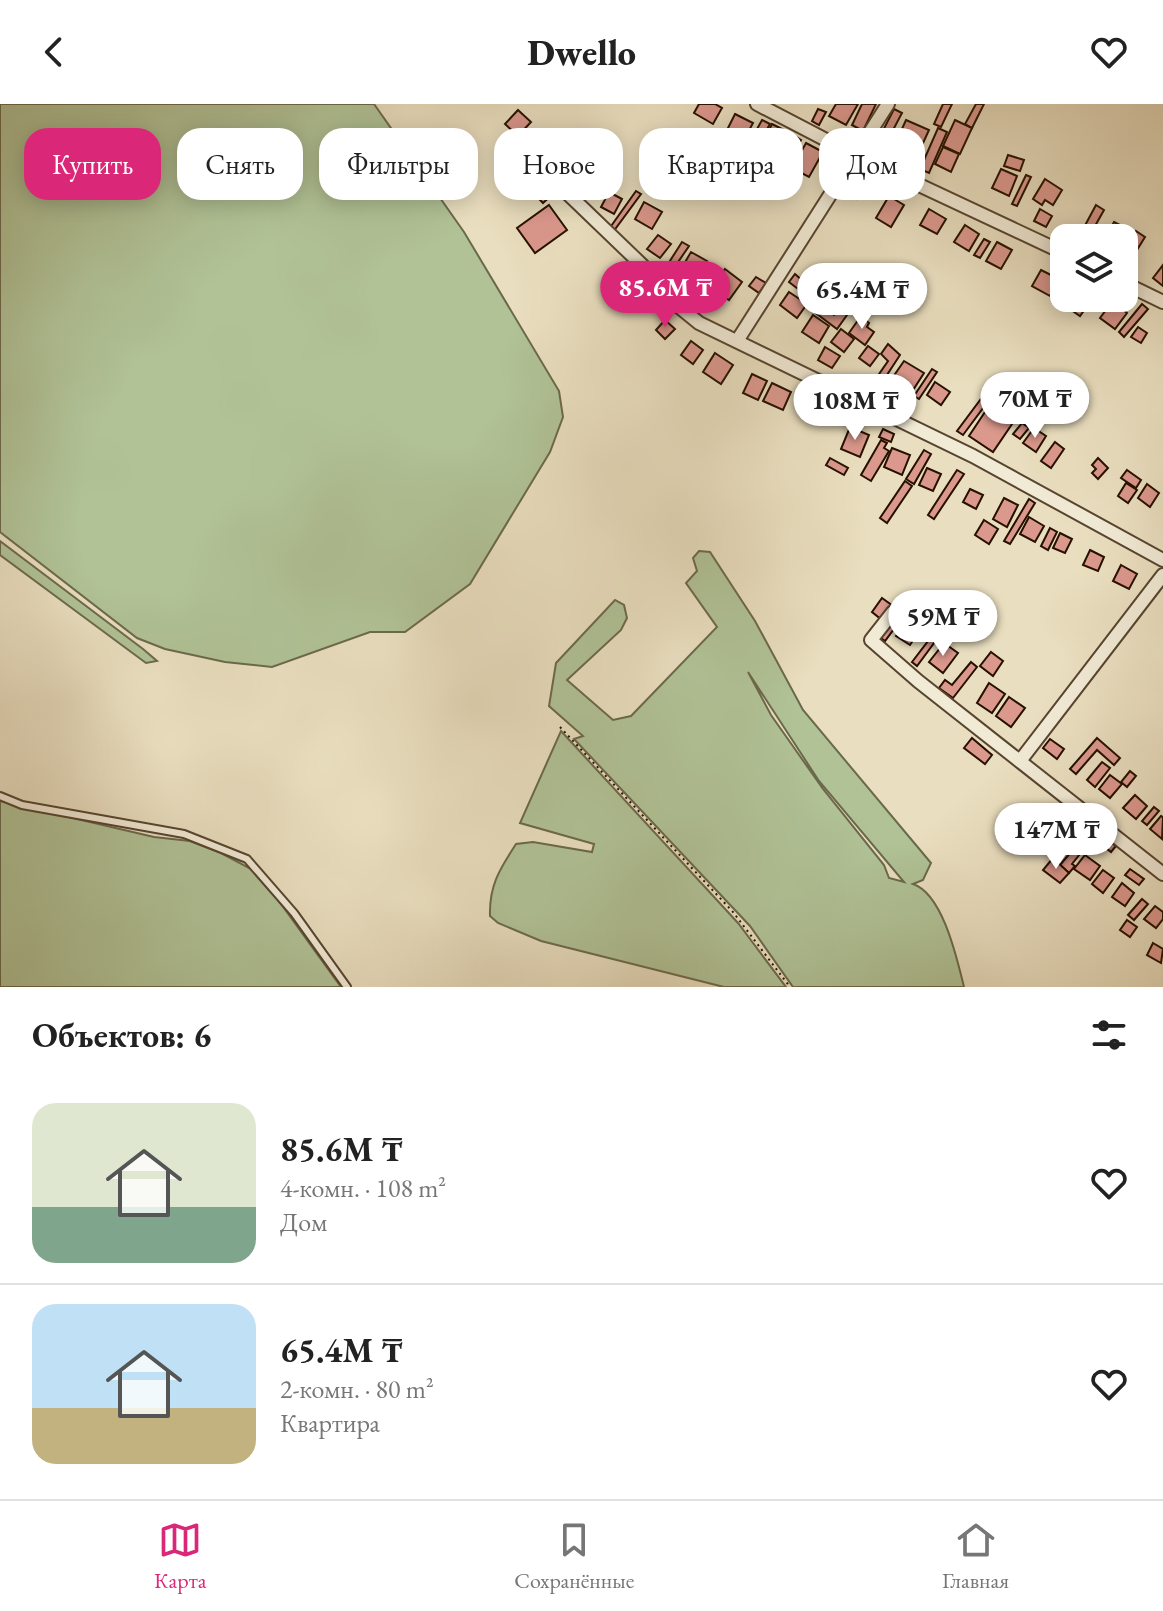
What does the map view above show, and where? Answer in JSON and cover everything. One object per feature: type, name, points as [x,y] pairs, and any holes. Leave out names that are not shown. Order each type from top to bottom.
[{"type":"street","points":[[757,104],[819,136]]},
{"type":"street","points":[[872,128],[888,104]]},
{"type":"street","points":[[925,188],[1050,246]]},
{"type":"street","points":[[574,200],[643,266],[650,283],[699,323],[973,456],[1163,560]]},
{"type":"street","points":[[737,341],[826,200]]},
{"type":"street","points":[[1138,290],[1163,302]]},
{"type":"street","points":[[1020,761],[1163,575]]},
{"type":"street","points":[[893,612],[871,640],[918,681],[1163,874]]},
{"type":"lane","points":[[0,796],[22,805],[184,834],[247,859],[294,913],[347,987]]},
{"type":"path","points":[[560,727],[733,912],[790,987]]},
{"type":"green space","points":[[0,104],[374,104],[391,128],[319,128],[319,200],[442,200],[559,391],[563,417],[550,452],[470,584],[405,632],[370,632],[272,667],[225,662],[165,649],[137,638],[0,532]]},
{"type":"green space","points":[[0,541],[157,661],[146,663],[0,555]]},
{"type":"green space","points":[[699,551],[710,552],[755,621],[803,710],[931,863],[923,880],[913,884],[933,900],[940,914],[953,945],[964,987],[793,987],[750,926],[574,739],[583,736],[549,706],[556,663],[615,600],[624,605],[627,618],[621,630],[567,680],[613,720],[631,716],[717,627],[686,583],[697,571],[693,558]],"holes":[[[748,672],[819,781],[904,882],[889,878],[884,865],[823,789],[771,715]]]},
{"type":"green space","points":[[561,731],[738,923],[786,987],[724,987],[541,941],[498,923],[490,916],[494,886],[516,844],[533,842],[592,852],[594,844],[520,823]]},
{"type":"green space","points":[[0,801],[154,837],[190,841],[253,870],[341,987],[0,987]]},
{"type":"building","points":[[699,104],[715,104],[722,108],[713,124],[694,113]]},
{"type":"building","points":[[836,104],[858,104],[846,125],[829,116]]},
{"type":"building","points":[[862,104],[876,104],[864,128],[852,125]]},
{"type":"building","points":[[943,104],[952,104],[941,127],[934,124]]},
{"type":"building","points":[[976,104],[984,104],[972,128],[965,124]]},
{"type":"building","points":[[818,109],[826,112],[819,125],[812,121]]},
{"type":"building","points":[[894,109],[902,113],[894,128],[884,128]]},
{"type":"building","points":[[518,110],[531,122],[525,128],[509,128],[505,124]]},
{"type":"building","points":[[735,114],[753,123],[750,128],[728,128]]},
{"type":"building","points":[[762,120],[770,124],[768,128],[758,128]]},
{"type":"building","points":[[906,120],[924,128],[902,128]]},
{"type":"building","points":[[955,120],[972,128],[960,154],[943,146]]},
{"type":"building","points":[[938,128],[947,132],[929,173],[925,171],[925,158]]},
{"type":"building","points":[[806,143],[819,150],[819,159],[809,177],[803,174],[803,148]]},
{"type":"building","points":[[943,147],[959,154],[951,172],[935,164]]},
{"type":"building","points":[[1008,155],[1024,160],[1020,171],[1004,166]]},
{"type":"building","points":[[1001,169],[1017,176],[1009,196],[992,188]]},
{"type":"building","points":[[1026,175],[1031,177],[1017,206],[1012,204]]},
{"type":"building","points":[[1045,179],[1062,190],[1053,205],[1045,200],[1042,205],[1033,199]]},
{"type":"building","points":[[636,191],[639,193],[613,232],[609,229]]},
{"type":"building","points":[[605,200],[621,200],[614,214],[601,207]]},
{"type":"building","points":[[887,200],[896,200],[904,205],[891,227],[876,218]]},
{"type":"building","points":[[644,202],[662,212],[652,229],[635,219]]},
{"type":"building","points":[[549,205],[567,230],[535,253],[517,228]]},
{"type":"building","points":[[1096,205],[1104,210],[1096,224],[1086,224]]},
{"type":"building","points":[[929,209],[946,219],[937,234],[920,225]]},
{"type":"building","points":[[1040,209],[1052,216],[1046,227],[1034,221]]},
{"type":"building","points":[[965,225],[979,234],[969,251],[954,242]]},
{"type":"building","points":[[1138,232],[1145,237],[1138,248]]},
{"type":"building","points":[[658,235],[671,244],[660,258],[647,249]]},
{"type":"building","points":[[984,239],[990,242],[980,258],[974,255]]},
{"type":"building","points":[[682,242],[689,246],[674,268],[668,264]]},
{"type":"building","points":[[997,242],[1012,250],[1001,269],[986,261]]},
{"type":"building","points":[[691,252],[707,261],[695,280],[680,271]]},
{"type":"building","points":[[1163,265],[1163,286],[1153,278]]},
{"type":"building","points":[[725,269],[742,282],[729,300],[711,287]]},
{"type":"building","points":[[1041,270],[1050,274],[1050,296],[1032,286]]},
{"type":"building","points":[[711,271],[716,275],[698,299],[692,295]]},
{"type":"building","points":[[795,274],[804,282],[798,289],[789,282]]},
{"type":"building","points":[[756,277],[766,283],[759,293],[749,286]]},
{"type":"building","points":[[808,287],[819,294],[814,301],[803,294]]},
{"type":"building","points":[[789,292],[807,304],[797,318],[780,305]]},
{"type":"building","points":[[818,303],[834,315],[839,309],[847,315],[837,329],[813,311]]},
{"type":"building","points":[[1142,304],[1148,309],[1124,337],[1119,332]]},
{"type":"building","points":[[1104,312],[1127,313],[1115,329],[1100,318]]},
{"type":"building","points":[[813,315],[829,326],[819,343],[802,332]]},
{"type":"building","points":[[861,316],[874,332],[865,345],[849,333]]},
{"type":"building","points":[[665,320],[675,329],[665,339],[656,330]]},
{"type":"building","points":[[1138,327],[1147,333],[1141,343],[1131,337]]},
{"type":"building","points":[[841,329],[854,339],[844,352],[831,342]]},
{"type":"building","points":[[691,341],[703,350],[693,364],[681,355]]},
{"type":"building","points":[[888,344],[900,355],[883,381],[877,377],[888,361],[881,354]]},
{"type":"building","points":[[868,346],[879,354],[870,366],[859,358]]},
{"type":"building","points":[[825,347],[840,356],[832,368],[818,360]]},
{"type":"building","points":[[715,353],[733,365],[721,384],[703,372]]},
{"type":"building","points":[[904,361],[924,373],[913,390],[893,377]]},
{"type":"building","points":[[932,369],[937,372],[919,399],[914,396]]},
{"type":"building","points":[[752,374],[767,381],[758,400],[743,393]]},
{"type":"building","points":[[935,382],[950,392],[941,405],[927,395]]},
{"type":"building","points":[[772,383],[791,392],[783,410],[763,401]]},
{"type":"building","points":[[989,388],[995,392],[963,435],[957,431]]},
{"type":"building","points":[[999,391],[1023,408],[993,452],[969,436]]},
{"type":"building","points":[[1022,423],[1029,428],[1020,439],[1013,434]]},
{"type":"building","points":[[850,427],[869,435],[860,457],[841,449]]},
{"type":"building","points":[[1034,428],[1046,436],[1036,452],[1023,443]]},
{"type":"building","points":[[883,429],[894,434],[891,442],[879,437]]},
{"type":"building","points":[[881,440],[887,443],[884,448],[889,451],[871,481],[861,475]]},
{"type":"building","points":[[1055,442],[1064,449],[1051,468],[1041,461]]},
{"type":"building","points":[[892,448],[910,455],[902,475],[884,467]]},
{"type":"building","points":[[924,450],[931,454],[914,484],[906,479]]},
{"type":"building","points":[[830,458],[848,468],[844,475],[826,465]]},
{"type":"building","points":[[1098,458],[1108,468],[1098,479],[1092,473],[1096,469],[1092,465]]},
{"type":"building","points":[[927,468],[941,474],[933,491],[919,485]]},
{"type":"building","points":[[957,470],[964,474],[934,519],[928,515]]},
{"type":"building","points":[[1127,470],[1141,480],[1136,488],[1121,478]]},
{"type":"building","points":[[905,481],[912,486],[887,523],[880,518]]},
{"type":"building","points":[[1126,483],[1137,490],[1128,503],[1118,496]]},
{"type":"building","points":[[1147,484],[1159,493],[1150,507],[1138,498]]},
{"type":"building","points":[[970,489],[983,495],[976,509],[963,502]]},
{"type":"building","points":[[1004,498],[1018,505],[1007,527],[993,519]]},
{"type":"building","points":[[1029,499],[1035,503],[1010,544],[1004,541]]},
{"type":"building","points":[[1029,517],[1044,526],[1035,542],[1020,534]]},
{"type":"building","points":[[984,520],[998,529],[989,544],[975,535]]},
{"type":"building","points":[[1050,528],[1057,532],[1048,550],[1041,546]]},
{"type":"building","points":[[1060,533],[1072,539],[1065,553],[1053,548]]},
{"type":"building","points":[[1090,550],[1104,557],[1098,571],[1083,565]]},
{"type":"building","points":[[1121,565],[1137,574],[1129,589],[1113,581]]},
{"type":"building","points":[[882,598],[893,606],[882,620],[872,612]]},
{"type":"building","points":[[900,598],[911,606],[885,641],[881,638],[900,612],[893,607]]},
{"type":"building","points":[[906,621],[920,630],[910,645],[896,636]]},
{"type":"building","points":[[928,633],[937,639],[917,666],[912,662],[928,641],[924,639]]},
{"type":"building","points":[[944,643],[958,653],[943,673],[929,662]]},
{"type":"building","points":[[991,652],[1003,661],[993,676],[980,666]]},
{"type":"building","points":[[971,662],[977,667],[953,698],[939,688],[945,680],[952,685]]},
{"type":"building","points":[[989,683],[1005,694],[992,713],[977,703]]},
{"type":"building","points":[[1009,697],[1025,708],[1011,727],[996,716]]},
{"type":"building","points":[[972,738],[992,755],[985,764],[964,748]]},
{"type":"building","points":[[1097,738],[1120,758],[1114,765],[1097,750],[1076,774],[1070,769]]},
{"type":"building","points":[[1050,739],[1064,749],[1057,759],[1043,748]]},
{"type":"building","points":[[1102,762],[1110,768],[1095,787],[1087,780]]},
{"type":"building","points":[[1130,771],[1136,776],[1127,787],[1121,782]]},
{"type":"building","points":[[1110,775],[1122,784],[1110,798],[1099,789]]},
{"type":"building","points":[[1135,795],[1147,806],[1136,819],[1123,808]]},
{"type":"building","points":[[1154,807],[1159,811],[1147,825],[1142,821]]},
{"type":"building","points":[[1163,817],[1162,839],[1150,829]]},
{"type":"building","points":[[1051,827],[1064,837],[1060,842],[1063,845],[1055,855],[1039,842]]},
{"type":"building","points":[[1101,834],[1116,846],[1111,852],[1096,840]]},
{"type":"building","points":[[1082,839],[1088,844],[1072,864],[1075,866],[1069,873],[1060,865]]},
{"type":"building","points":[[1085,855],[1100,866],[1090,880],[1074,869]]},
{"type":"building","points":[[1053,858],[1069,873],[1060,883],[1043,870]]},
{"type":"building","points":[[1130,869],[1144,879],[1139,885],[1125,875]]},
{"type":"building","points":[[1103,870],[1114,878],[1103,893],[1092,884]]},
{"type":"building","points":[[1122,883],[1134,893],[1125,906],[1112,897]]},
{"type":"building","points":[[1142,899],[1148,904],[1134,920],[1128,915]]},
{"type":"building","points":[[1155,906],[1163,912],[1163,919],[1156,928],[1144,919]]},
{"type":"building","points":[[1127,920],[1137,927],[1130,937],[1120,930]]},
{"type":"building","points":[[1153,943],[1163,949],[1161,963],[1147,955]]}]
